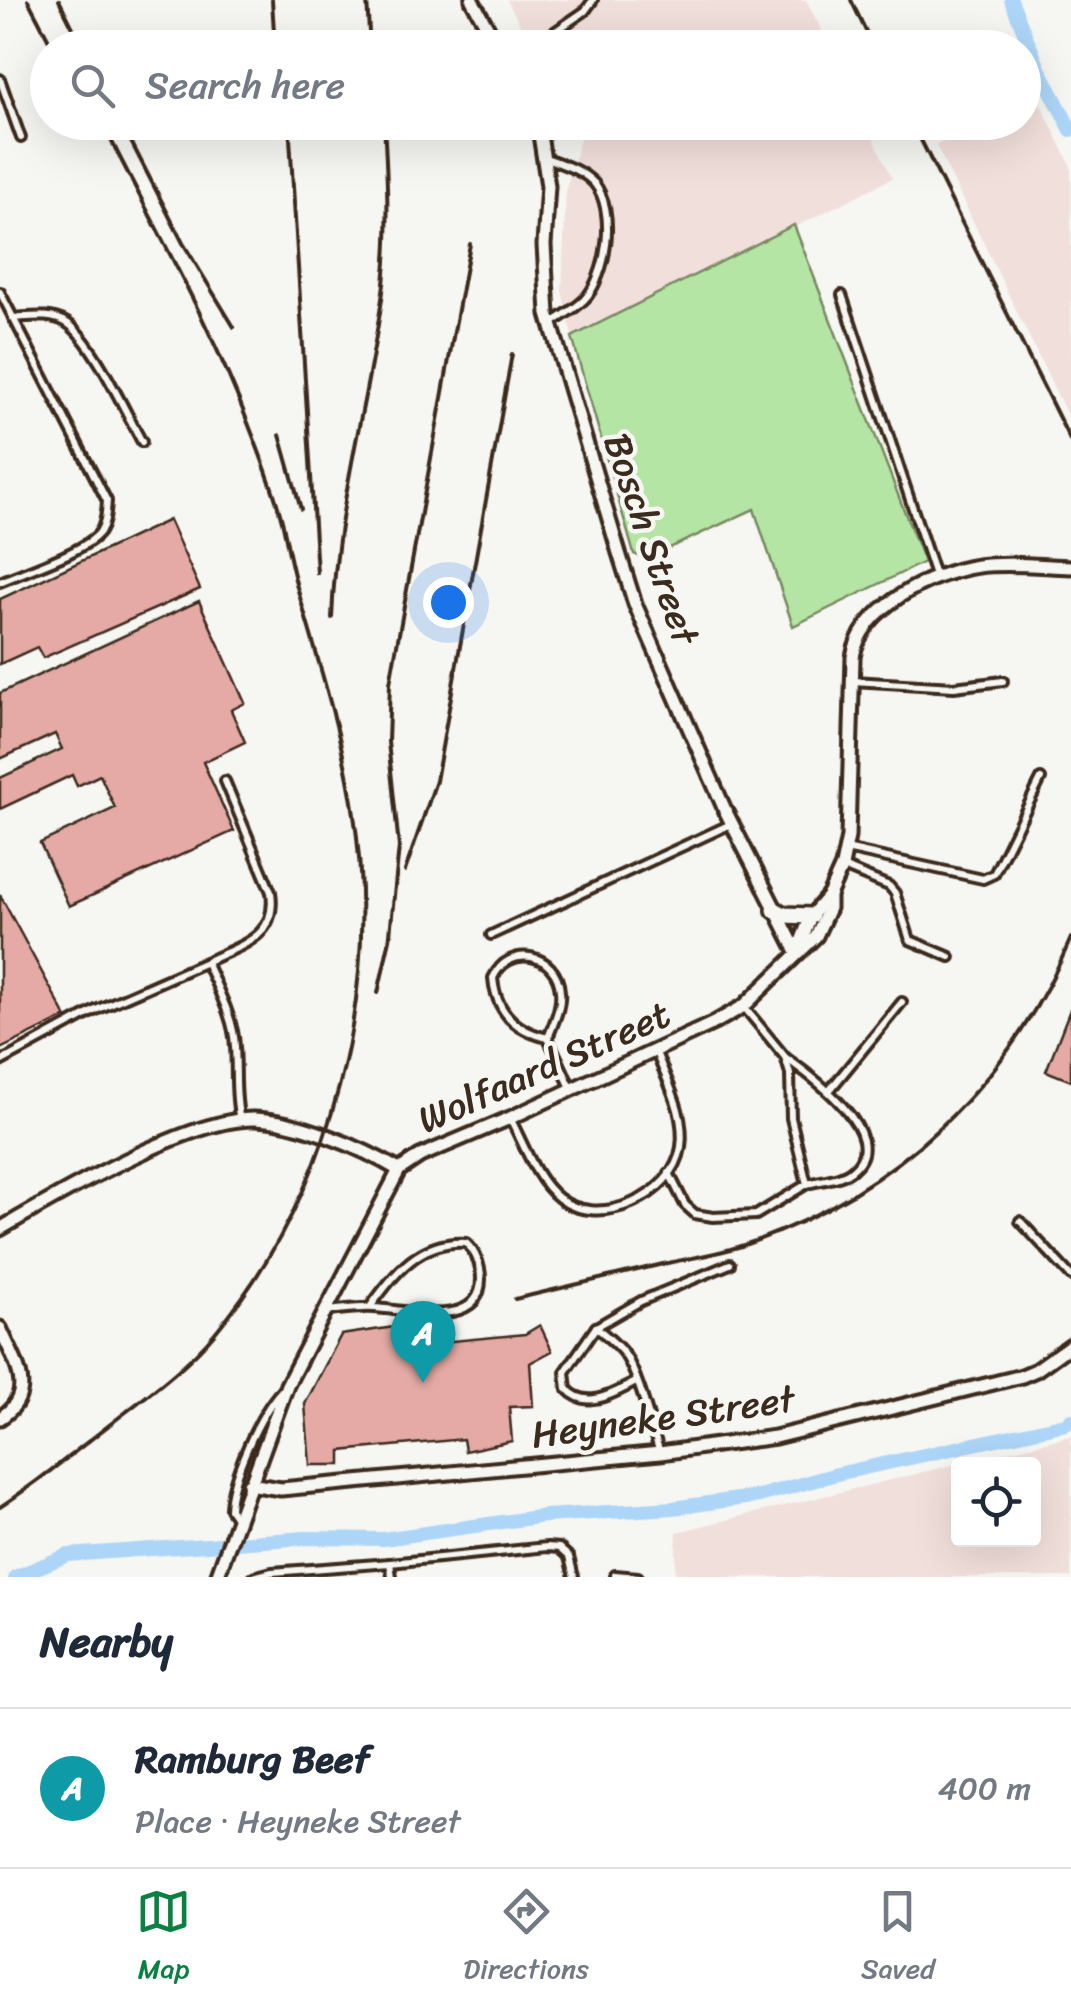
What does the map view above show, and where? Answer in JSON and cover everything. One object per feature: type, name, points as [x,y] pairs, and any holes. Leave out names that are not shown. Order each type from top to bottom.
[{"type":"street","points":[[472,0],[488,30]]},
{"type":"street","name":"Bosch Street","points":[[542,140],[546,158],[545,294],[551,324],[636,604],[732,824],[797,952]]},
{"type":"street","name":"Wolfaard Street","points":[[797,952],[811,916],[829,895],[846,849],[856,638],[895,601],[958,570],[983,566],[1071,567]]},
{"type":"street","name":"Wolfaard Street","points":[[216,1577],[286,1386],[399,1170],[420,1156],[572,1090],[744,1006],[816,936],[829,908],[829,895]]},
{"type":"street","points":[[775,910],[784,915],[811,916]]},
{"type":"street","points":[[0,1229],[140,1155],[201,1130],[240,1120],[280,1123],[365,1152],[399,1170]]},
{"type":"street","points":[[0,1328],[22,1384],[18,1402],[0,1418]]},
{"type":"street","name":"Heyneke Street","points":[[249,1484],[281,1489],[775,1437],[1022,1376],[1071,1344]]},
{"type":"lane","points":[[558,30],[586,11],[593,0]]},
{"type":"lane","points":[[0,79],[21,138]]},
{"type":"lane","points":[[546,158],[593,182],[601,195],[606,220],[604,262],[597,280],[584,300],[551,324]]},
{"type":"lane","points":[[0,292],[107,501],[106,518],[99,534],[0,582]]},
{"type":"lane","points":[[842,295],[936,580]]},
{"type":"lane","points":[[13,318],[44,316],[66,322],[83,338],[142,442]]},
{"type":"lane","points":[[854,681],[954,688],[1004,682]]},
{"type":"lane","points":[[846,849],[983,879],[994,874],[1042,779]]},
{"type":"lane","points":[[0,1062],[96,1010],[262,934],[274,908],[271,892],[226,781]]},
{"type":"lane","points":[[491,936],[732,824]]},
{"type":"lane","points":[[842,866],[888,886],[895,893],[910,940],[950,957]]},
{"type":"lane","points":[[548,1038],[559,1007],[556,976],[536,957],[506,960],[493,978],[497,1001],[515,1025],[548,1038],[572,1090]]},
{"type":"lane","points":[[206,962],[236,1045],[234,1094],[240,1120]]},
{"type":"lane","points":[[829,1091],[902,1002]]},
{"type":"lane","points":[[669,1172],[685,1205],[695,1214],[756,1214],[808,1184],[852,1171],[862,1158],[857,1126],[829,1091],[785,1057],[744,1006]]},
{"type":"lane","points":[[510,1118],[544,1181],[560,1199],[580,1209],[612,1209],[639,1200],[662,1183],[681,1152],[683,1128],[656,1051]]},
{"type":"lane","points":[[785,1057],[790,1074],[790,1118],[808,1184]]},
{"type":"lane","points":[[1020,1221],[1071,1276]]},
{"type":"lane","points":[[325,1311],[370,1307],[450,1314],[465,1307],[481,1288],[481,1269],[472,1248],[466,1243],[452,1242],[427,1249],[397,1272],[370,1307]]},
{"type":"lane","points":[[636,1382],[605,1398],[580,1398],[567,1389],[565,1372],[596,1327],[641,1301],[730,1264]]},
{"type":"lane","points":[[596,1327],[624,1353],[660,1452]]},
{"type":"lane","points":[[235,1524],[230,1503],[241,1469],[262,1416],[286,1386]]},
{"type":"lane","points":[[253,1577],[272,1572],[559,1548],[568,1556],[574,1577]]},
{"type":"lane","points":[[390,1563],[392,1577]]},
{"type":"lane","points":[[615,1574],[638,1577]]},
{"type":"shaded area","points":[[507,0],[806,0],[821,30],[523,30]]},
{"type":"shaded area","points":[[1041,105],[1071,166],[1071,423],[936,145],[948,140],[1041,140]]},
{"type":"shaded area","points":[[580,140],[874,140],[892,178],[573,339],[562,291],[566,189]]},
{"type":"shaded area","points":[[1071,1436],[1071,1577],[675,1577],[677,1532],[951,1465],[951,1547],[1041,1547],[1041,1457],[985,1457]]},
{"type":"green space","points":[[794,225],[924,562],[793,626],[754,509],[646,559],[634,554],[572,337]]},
{"type":"building","points":[[169,520],[200,589],[43,658],[37,647],[0,664],[0,599]]},
{"type":"building","points":[[199,601],[245,703],[231,710],[245,742],[203,762],[234,831],[69,906],[40,843],[115,808],[100,775],[77,786],[72,775],[0,809],[0,778],[62,749],[55,734],[0,759],[0,693]]},
{"type":"building","points":[[0,895],[66,1017],[0,1049]]},
{"type":"building","points":[[1071,1007],[1071,1081],[1046,1071]]},
{"type":"building","points":[[441,1320],[442,1342],[525,1334],[540,1325],[552,1351],[530,1363],[533,1406],[509,1407],[512,1441],[465,1451],[463,1439],[341,1451],[341,1465],[310,1465],[305,1404],[341,1335]]},
{"type":"waterway","points":[[1011,0],[1023,30]]},
{"type":"waterway","points":[[1041,72],[1071,130]]},
{"type":"waterway","points":[[15,1577],[68,1555],[306,1538],[383,1539],[545,1516],[673,1508],[759,1496],[1071,1420]]},
{"type":"railway","points":[[28,0],[44,30]]},
{"type":"railway","points":[[59,0],[74,30]]},
{"type":"railway","points":[[272,0],[274,30]]},
{"type":"railway","points":[[367,0],[369,30]]},
{"type":"railway","points":[[851,0],[865,30]]},
{"type":"railway","points":[[0,1507],[183,1366],[214,1334],[256,1278],[290,1217],[318,1153],[339,1086],[353,1017],[360,947],[360,877],[348,781],[276,500],[217,350],[111,140]]},
{"type":"railway","points":[[130,140],[183,243],[234,327]]},
{"type":"railway","points":[[290,140],[317,573]]},
{"type":"railway","points":[[332,618],[340,533],[384,284],[385,140]]},
{"type":"railway","points":[[921,140],[1071,442]]},
{"type":"railway","points":[[389,944],[399,847],[388,742],[390,683],[470,244]]},
{"type":"railway","points":[[405,871],[436,781],[512,354]]},
{"type":"railway","points":[[280,435],[301,509]]},
{"type":"railway","points":[[378,993],[391,934]]},
{"type":"railway","points":[[515,1299],[734,1248],[799,1223],[850,1196],[941,1127],[980,1086],[1015,1040],[1071,938]]},
{"type":"place","name":"Ramburg Beef","points":[[423,1383]]}]
